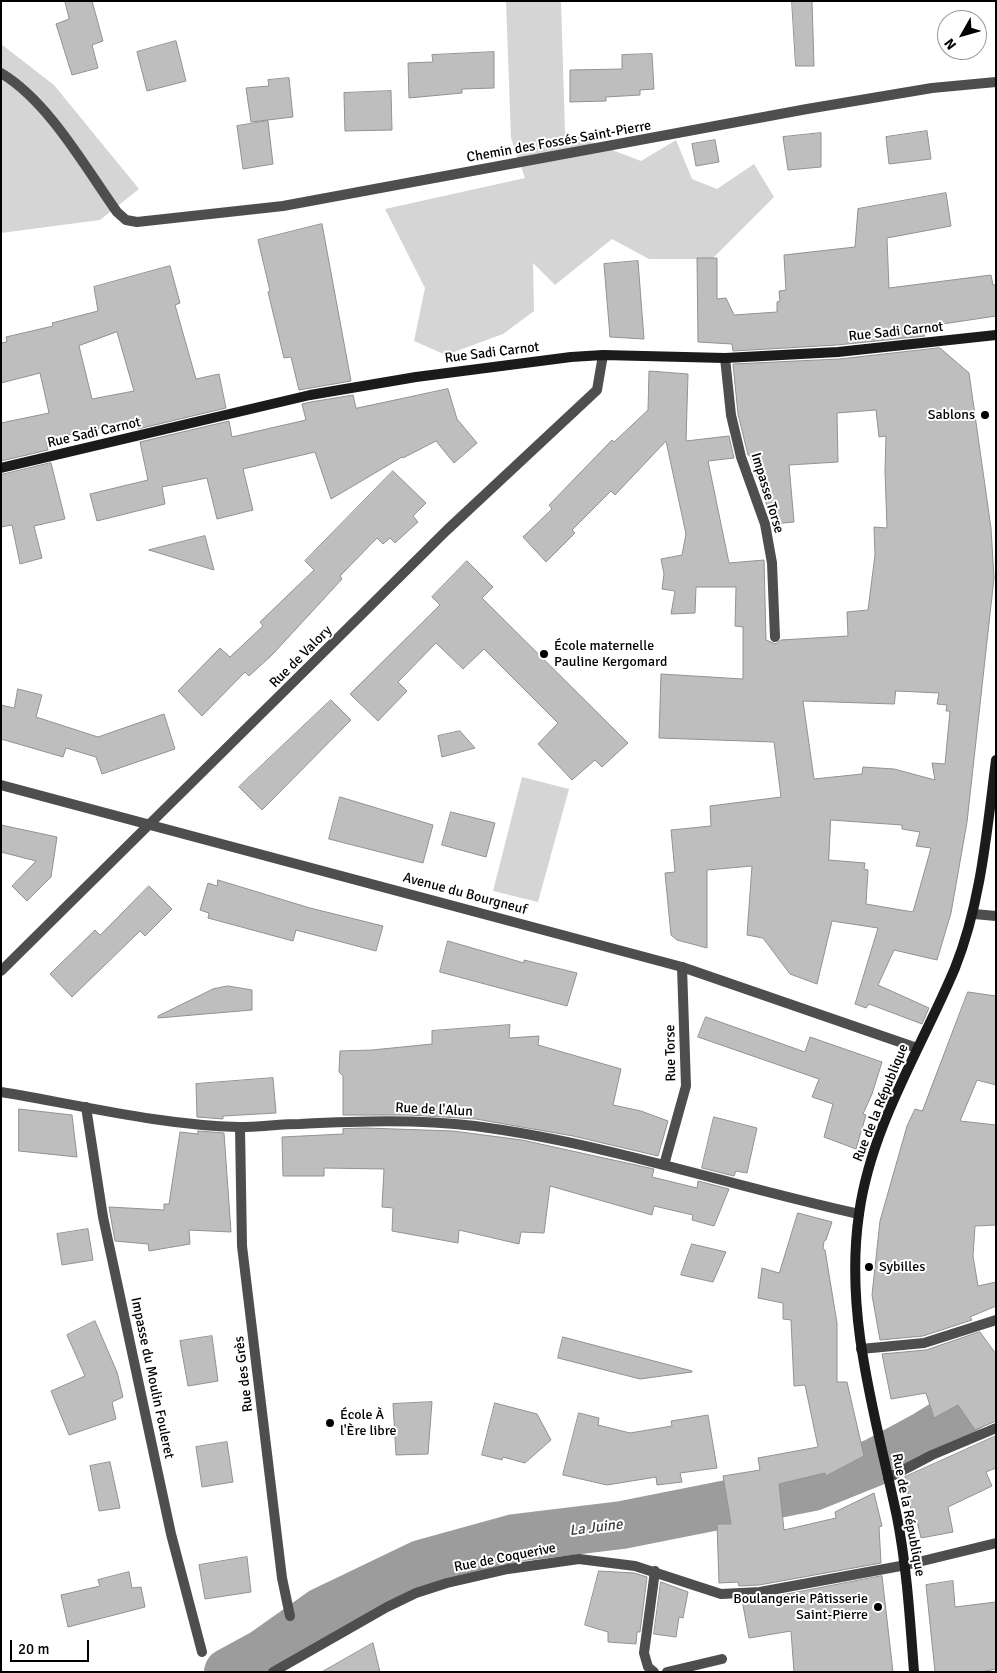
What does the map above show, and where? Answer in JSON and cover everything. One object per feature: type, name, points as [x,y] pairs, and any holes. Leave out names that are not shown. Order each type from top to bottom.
[{"type":"main road","points":[[995,335],[996,341]]},
{"type":"main road","name":"Rue Sadi Carnot","points":[[1,468],[310,396],[416,377],[570,357],[603,355],[724,358],[838,352],[995,335]]},
{"type":"main road","name":"Rue de la République","points":[[914,1672],[906,1564],[861,1349],[855,1279],[859,1214],[870,1164],[886,1119],[955,967],[974,914],[996,760]]},
{"type":"street","name":"Chemin des Fossés Saint-Pierre","points":[[1,73],[10,79],[43,111],[117,212],[126,220],[137,222],[284,206],[836,104],[932,88],[996,82]]},
{"type":"street","name":"Rue de Valory","points":[[1,971],[448,530],[597,390],[603,355]]},
{"type":"street","name":"Impasse Torse","points":[[724,358],[731,416],[741,457],[765,524],[770,553],[775,637]]},
{"type":"street","name":"Avenue du Bourgneuf","points":[[1,785],[682,967],[917,1048]]},
{"type":"street","points":[[974,914],[996,916]]},
{"type":"street","name":"Rue Torse","points":[[664,1165],[686,1086],[682,967]]},
{"type":"street","name":"Rue de l'Alun","points":[[1,1092],[182,1123],[240,1127],[347,1122],[428,1122],[475,1126],[538,1136],[664,1165],[859,1214]]},
{"type":"street","name":"Impasse du Moulin Fouleret","points":[[86,1107],[103,1217],[171,1534],[202,1652]]},
{"type":"street","name":"Rue des Grès","points":[[240,1127],[242,1246],[281,1568],[290,1616]]},
{"type":"street","points":[[861,1349],[924,1343],[996,1320]]},
{"type":"street","points":[[888,1478],[932,1455],[996,1428]]},
{"type":"street","name":"Rue de Coquerive","points":[[272,1672],[387,1606],[416,1593],[447,1583],[508,1569],[579,1559],[635,1566],[721,1594],[760,1592],[906,1564],[996,1543]]},
{"type":"street","points":[[654,1672],[648,1667],[644,1653],[655,1571]]},
{"type":"street","points":[[667,1672],[722,1659]]},
{"type":"shaded area","points":[[506,1],[561,1],[565,132],[641,161],[676,140],[692,179],[717,189],[754,164],[774,197],[712,259],[649,259],[612,239],[555,285],[533,263],[534,311],[503,334],[446,355],[414,341],[425,288],[385,209],[525,178],[511,138]]},
{"type":"shaded area","points":[[1,44],[54,85],[139,189],[100,220],[1,233]]},
{"type":"shaded area","points":[[522,777],[569,789],[538,902],[493,891]]},
{"type":"building","points":[[65,1],[92,1],[103,41],[92,45],[98,68],[72,75],[56,24],[69,19]]},
{"type":"building","points":[[792,1],[812,1],[814,66],[796,66]]},
{"type":"building","points":[[176,41],[186,81],[147,91],[137,52]]},
{"type":"building","points":[[494,52],[494,88],[462,89],[462,93],[409,98],[408,63],[433,62],[432,55]]},
{"type":"building","points":[[652,54],[654,89],[640,90],[640,95],[606,97],[606,101],[570,102],[570,70],[622,69],[622,55]]},
{"type":"building","points":[[289,78],[293,117],[251,122],[246,88],[269,86],[268,80]]},
{"type":"building","points":[[391,91],[392,130],[345,131],[344,93]]},
{"type":"building","points":[[268,121],[273,164],[243,169],[237,126]]},
{"type":"building","points":[[927,131],[931,159],[889,164],[886,137]]},
{"type":"building","points":[[821,133],[821,167],[788,170],[783,137]]},
{"type":"building","points":[[715,140],[719,162],[696,166],[692,144]]},
{"type":"building","points":[[946,193],[951,226],[887,238],[889,288],[991,275],[993,285],[996,285],[996,316],[916,328],[925,336],[837,345],[733,351],[732,344],[698,342],[697,258],[717,258],[717,299],[726,298],[734,315],[777,312],[777,302],[780,301],[779,291],[786,290],[784,255],[855,247],[858,209]]},
{"type":"building","points":[[322,224],[351,381],[299,390],[291,357],[284,358],[258,240]]},
{"type":"building","points":[[638,261],[644,339],[610,337],[604,264]]},
{"type":"building","points":[[170,266],[180,303],[175,305],[196,379],[219,374],[226,408],[138,429],[136,420],[46,440],[48,450],[1,461],[1,423],[49,413],[40,373],[1,383],[1,343],[7,342],[6,337],[53,326],[52,323],[98,311],[94,287]],"holes":[[[117,332],[134,391],[92,399],[79,346]]]},
{"type":"building","points":[[940,348],[969,373],[991,528],[994,578],[967,822],[951,913],[937,960],[894,950],[878,985],[929,1008],[922,1024],[869,1004],[866,1008],[855,1004],[878,928],[832,921],[817,984],[790,974],[763,938],[747,935],[752,866],[707,870],[707,948],[677,940],[671,935],[665,873],[675,872],[671,830],[711,826],[710,806],[781,797],[774,742],[659,738],[661,674],[743,679],[743,627],[735,626],[736,587],[696,587],[695,613],[671,614],[675,591],[662,589],[664,574],[661,559],[682,555],[686,534],[666,441],[615,495],[611,491],[572,530],[575,533],[546,562],[523,537],[552,509],[549,505],[612,440],[614,442],[648,410],[649,371],[688,374],[686,441],[729,436],[734,458],[708,461],[729,563],[764,560],[766,640],[776,644],[781,640],[848,636],[847,612],[868,610],[875,555],[874,527],[887,528],[886,436],[879,437],[876,410],[837,413],[838,462],[789,465],[794,522],[773,524],[750,456],[748,455],[738,414],[733,364],[839,359]],"holes":[[[896,691],[939,693],[937,704],[947,705],[946,711],[950,711],[945,764],[932,763],[935,780],[894,769],[863,767],[862,774],[814,779],[803,701],[894,704]],[[831,820],[902,825],[902,829],[920,832],[916,846],[931,848],[913,912],[866,904],[868,870],[864,869],[865,863],[829,860]]]},
{"type":"building","points":[[448,389],[457,419],[477,443],[454,463],[436,441],[402,457],[331,499],[315,452],[243,469],[253,510],[217,519],[207,478],[162,487],[165,504],[97,521],[90,494],[148,480],[140,442],[229,421],[232,437],[306,420],[302,404],[311,402],[353,395],[356,408]]},
{"type":"building","points":[[51,463],[65,519],[34,526],[42,558],[20,564],[12,525],[1,527],[1,475]]},
{"type":"building","points":[[393,471],[426,503],[413,516],[418,522],[395,543],[390,538],[383,544],[377,538],[340,576],[342,579],[272,655],[249,676],[245,672],[202,716],[178,691],[220,648],[230,657],[263,626],[260,622],[314,570],[305,561]]},
{"type":"building","points":[[205,536],[214,570],[149,550]]},
{"type":"building","points":[[467,561],[493,587],[482,598],[628,743],[602,767],[595,760],[572,780],[538,744],[558,723],[484,649],[463,669],[436,643],[398,682],[407,691],[378,721],[350,694],[440,605],[432,597]]},
{"type":"building","points":[[18,689],[42,695],[36,717],[98,737],[164,714],[175,749],[102,774],[96,757],[66,748],[63,757],[1,739],[1,705],[14,708]]},
{"type":"building","points":[[331,700],[351,720],[262,810],[239,787]]},
{"type":"building","points":[[460,731],[475,748],[442,757],[438,736]]},
{"type":"building","points":[[340,797],[433,825],[423,863],[329,839]]},
{"type":"building","points":[[451,812],[495,823],[486,857],[442,845]]},
{"type":"building","points":[[1,825],[57,837],[51,877],[27,901],[12,886],[36,861],[1,852]]},
{"type":"building","points":[[218,880],[310,908],[383,926],[376,951],[296,930],[293,941],[208,918],[209,913],[200,910],[208,883],[217,886]]},
{"type":"building","points":[[149,886],[172,909],[145,936],[140,931],[72,997],[50,974],[95,930],[100,935]]},
{"type":"building","points":[[448,941],[524,963],[524,960],[577,973],[567,1006],[440,972]]},
{"type":"building","points":[[228,986],[252,990],[252,1010],[158,1018],[158,1016],[213,989]]},
{"type":"building","points":[[968,992],[996,996],[996,1085],[977,1080],[960,1121],[996,1125],[996,1225],[975,1226],[973,1256],[978,1286],[996,1282],[996,1306],[970,1317],[972,1320],[923,1336],[880,1340],[872,1295],[880,1221],[907,1126],[915,1109],[922,1111]]},
{"type":"building","points":[[706,1017],[805,1052],[810,1037],[882,1062],[872,1094],[863,1114],[866,1115],[856,1149],[824,1137],[833,1104],[812,1097],[819,1079],[698,1037]]},
{"type":"building","points":[[510,1025],[509,1038],[539,1036],[538,1045],[621,1069],[613,1105],[641,1111],[668,1121],[658,1156],[573,1136],[476,1119],[410,1115],[343,1115],[343,1076],[339,1072],[340,1051],[432,1044],[432,1031]]},
{"type":"building","points":[[273,1078],[276,1113],[223,1116],[223,1119],[197,1117],[196,1084]]},
{"type":"building","points":[[19,1109],[72,1115],[77,1157],[19,1151]]},
{"type":"building","points":[[714,1117],[757,1128],[747,1173],[736,1171],[734,1176],[702,1168]]},
{"type":"building","points":[[343,1129],[453,1131],[522,1140],[654,1169],[652,1177],[697,1188],[698,1181],[729,1189],[714,1226],[692,1220],[693,1215],[654,1206],[652,1215],[550,1186],[544,1233],[521,1232],[519,1244],[459,1230],[458,1243],[392,1231],[393,1208],[382,1207],[384,1169],[324,1168],[324,1176],[283,1176],[282,1137],[343,1134]]},
{"type":"building","points":[[198,1131],[224,1133],[231,1232],[189,1230],[190,1244],[149,1251],[148,1244],[115,1241],[109,1207],[164,1210],[164,1204],[169,1204],[180,1132],[198,1134]]},
{"type":"building","points":[[798,1213],[832,1222],[824,1241],[823,1249],[825,1250],[837,1323],[837,1382],[847,1382],[864,1456],[826,1476],[825,1473],[779,1484],[784,1530],[836,1518],[835,1512],[874,1493],[882,1526],[879,1527],[881,1563],[759,1585],[739,1586],[738,1582],[719,1583],[717,1524],[731,1524],[723,1476],[760,1470],[758,1458],[818,1447],[805,1385],[794,1386],[791,1320],[783,1319],[783,1303],[758,1298],[762,1268],[779,1273]]},
{"type":"building","points":[[88,1229],[93,1260],[62,1265],[57,1234]]},
{"type":"building","points":[[692,1244],[726,1252],[713,1282],[681,1275]]},
{"type":"building","points":[[95,1321],[117,1372],[123,1397],[112,1402],[116,1419],[69,1435],[51,1391],[85,1376],[67,1335]]},
{"type":"building","points":[[980,1332],[996,1354],[996,1421],[975,1430],[958,1405],[934,1418],[926,1393],[891,1399],[882,1354],[926,1350]]},
{"type":"building","points":[[212,1336],[218,1381],[188,1386],[180,1341]]},
{"type":"building","points":[[563,1337],[692,1372],[640,1379],[558,1358]]},
{"type":"building","points":[[432,1402],[428,1454],[396,1455],[393,1404]]},
{"type":"building","points":[[495,1403],[537,1414],[551,1440],[525,1463],[503,1457],[502,1460],[482,1455]]},
{"type":"building","points":[[579,1413],[599,1418],[598,1425],[630,1433],[672,1426],[671,1421],[708,1415],[717,1468],[680,1473],[682,1482],[657,1485],[656,1477],[607,1485],[563,1475]]},
{"type":"building","points":[[996,1436],[996,1468],[986,1472],[992,1486],[948,1507],[953,1532],[921,1538],[917,1521],[913,1521],[905,1477]]},
{"type":"building","points":[[227,1442],[233,1482],[202,1487],[196,1447]]},
{"type":"building","points":[[110,1462],[120,1508],[99,1511],[90,1466]]},
{"type":"building","points":[[247,1557],[251,1592],[205,1599],[199,1565]]},
{"type":"building","points":[[599,1571],[634,1573],[647,1577],[640,1632],[637,1632],[636,1644],[608,1642],[608,1632],[585,1625]]},
{"type":"building","points":[[129,1572],[132,1588],[141,1587],[145,1607],[68,1627],[61,1595],[100,1586],[98,1580]]},
{"type":"building","points":[[882,1576],[893,1672],[794,1672],[791,1631],[749,1638],[742,1600],[761,1599]]},
{"type":"building","points":[[953,1581],[955,1607],[996,1602],[996,1669],[981,1672],[935,1672],[926,1585]]},
{"type":"building","points":[[661,1582],[688,1592],[683,1618],[679,1617],[676,1637],[654,1634]]},
{"type":"building","points":[[373,1643],[380,1672],[322,1672]]},
{"type":"waterway","name":"La Juine","points":[[228,1672],[263,1653],[321,1612],[421,1564],[515,1538],[622,1525],[813,1487],[875,1462],[925,1435],[973,1405]]},
{"type":"place","name":"Sablons","points":[[985,415]]},
{"type":"place","name":"École maternelle Pauline Kergomard","points":[[544,654]]},
{"type":"place","name":"Sybilles","points":[[869,1267]]},
{"type":"place","name":"École À l'Ère libre","points":[[330,1423]]},
{"type":"place","name":"Boulangerie Pâtisserie Saint-Pierre","points":[[878,1607]]}]
